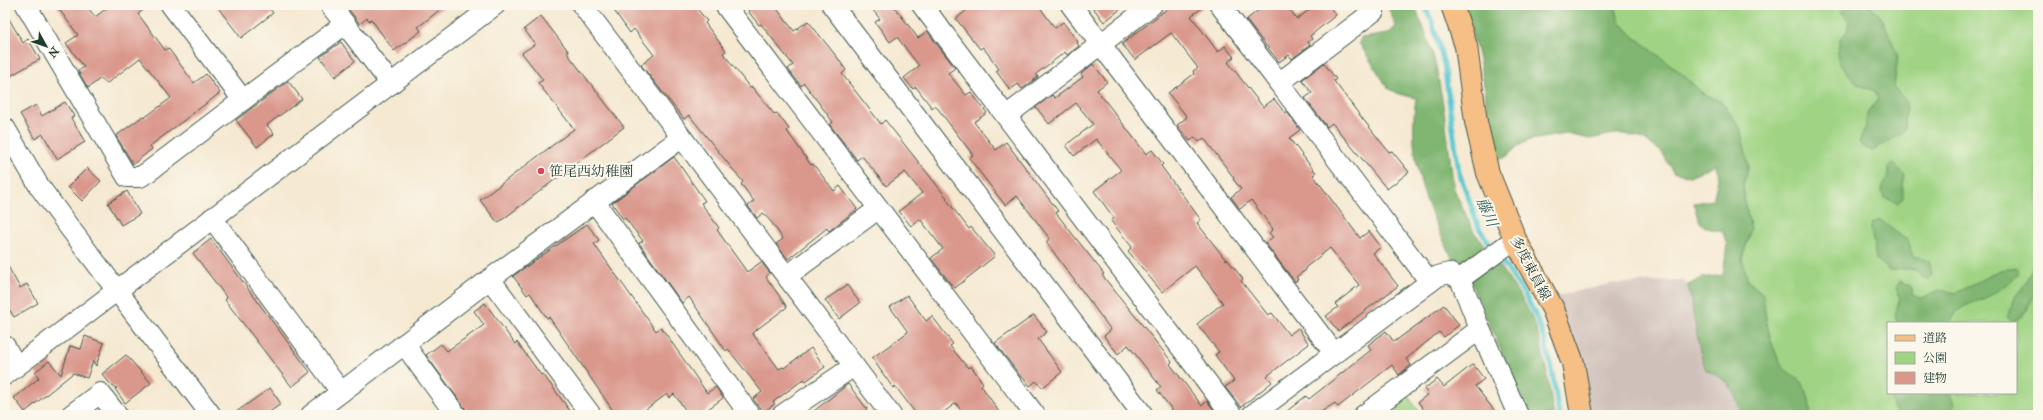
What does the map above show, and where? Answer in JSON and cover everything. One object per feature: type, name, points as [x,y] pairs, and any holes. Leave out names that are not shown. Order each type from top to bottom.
[{"type":"main road","name":"多度東員線","points":[[1452,5],[1466,46],[1476,122],[1488,173],[1511,242],[1553,309],[1573,363],[1582,415]]},
{"type":"street","points":[[26,5],[127,177],[140,177],[148,172],[345,24]]},
{"type":"street","points":[[171,5],[243,100]]},
{"type":"street","points":[[330,5],[391,84]]},
{"type":"street","points":[[582,5],[891,415]]},
{"type":"street","points":[[725,5],[1035,415]]},
{"type":"street","points":[[832,5],[1143,415]]},
{"type":"street","points":[[922,5],[1232,415]]},
{"type":"street","points":[[1071,5],[1334,353]]},
{"type":"street","points":[[1006,116],[1152,5]]},
{"type":"street","points":[[1220,5],[1430,282]]},
{"type":"street","points":[[1279,83],[1374,11],[1370,5]]},
{"type":"street","points":[[5,346],[11,370],[391,84],[491,6]]},
{"type":"street","points":[[5,128],[39,186],[211,415]]},
{"type":"street","points":[[311,415],[594,201],[681,138]]},
{"type":"street","points":[[594,201],[750,415]]},
{"type":"street","points":[[787,276],[878,209]]},
{"type":"street","points":[[212,218],[342,392]]},
{"type":"street","points":[[1460,279],[1511,242]]},
{"type":"street","points":[[1252,415],[1438,276],[1449,273],[1460,279],[1480,329],[1518,415]]},
{"type":"street","points":[[490,279],[591,415]]},
{"type":"street","points":[[1364,415],[1480,329]]},
{"type":"street","points":[[404,344],[456,415]]},
{"type":"street","points":[[782,415],[854,366]]},
{"type":"street","points":[[71,415],[100,393],[117,415]]},
{"type":"shaded area","points":[[1682,280],[1688,285],[1700,351],[1706,370],[1718,375],[1732,387],[1741,415],[1589,415],[1556,296],[1610,284]]},
{"type":"green space","points":[[1387,5],[1414,5],[1425,31],[1436,66],[1444,110],[1454,189],[1474,232],[1484,245],[1484,250],[1463,270],[1457,267],[1447,247],[1437,226],[1422,186],[1414,144],[1416,98],[1399,94],[1388,88],[1359,43],[1361,38],[1388,34],[1396,26]]},
{"type":"green space","points":[[1461,5],[1615,5],[1619,21],[1633,36],[1681,73],[1701,92],[1723,103],[1740,128],[1749,166],[1743,184],[1745,205],[1751,229],[1742,259],[1748,281],[1763,294],[1766,321],[1773,347],[1783,367],[1801,382],[1807,391],[1810,415],[1741,415],[1734,393],[1730,387],[1721,378],[1706,370],[1700,351],[1688,285],[1702,278],[1723,275],[1727,244],[1722,231],[1709,228],[1701,223],[1694,203],[1713,200],[1718,179],[1716,164],[1690,176],[1673,172],[1662,152],[1643,139],[1625,134],[1614,134],[1590,139],[1566,134],[1530,140],[1518,146],[1506,157],[1492,159],[1489,120],[1483,81],[1475,42]]},
{"type":"green space","points":[[1615,5],[2038,5],[2038,415],[1810,415],[1807,391],[1800,382],[1783,367],[1773,348],[1766,321],[1763,294],[1748,281],[1742,259],[1751,229],[1745,205],[1743,184],[1749,166],[1723,103],[1701,92],[1681,73],[1633,36],[1619,21]]},
{"type":"green space","points":[[1837,5],[1868,5],[1874,9],[1883,20],[1898,56],[1894,88],[1906,101],[1905,128],[1901,134],[1872,151],[1863,147],[1859,142],[1866,126],[1867,114],[1878,99],[1875,91],[1857,84],[1839,63],[1837,53],[1840,39],[1847,31],[1849,22]]},
{"type":"green space","points":[[1893,163],[1905,175],[1903,198],[1897,203],[1885,198],[1881,192],[1888,176],[1888,167]]},
{"type":"green space","points":[[1880,220],[1908,241],[1914,256],[1929,261],[1932,275],[1929,279],[1921,277],[1920,273],[1913,270],[1906,269],[1889,271],[1876,259],[1871,228],[1872,223]]},
{"type":"green space","points":[[2038,258],[2038,287],[2026,312],[2014,322],[2012,322],[2006,317],[2017,294],[2026,284]]},
{"type":"green space","points":[[1495,260],[1521,298],[1534,323],[1544,357],[1554,415],[1529,415],[1470,280]]},
{"type":"green space","points":[[2017,268],[2019,272],[2009,283],[1991,295],[1961,309],[1953,317],[1951,322],[1898,322],[1895,315],[1900,297],[1896,288],[1900,281],[1911,286],[1913,295],[1919,298],[1926,297],[1939,290],[1956,293],[2000,270]]},
{"type":"green space","points":[[1406,394],[1422,415],[1378,415]]},
{"type":"green space","points":[[1889,394],[1950,394],[1955,405],[1945,415],[1900,415],[1894,409]]},
{"type":"building","points":[[56,5],[86,5],[95,17],[111,5],[150,5],[138,14],[165,50],[168,48],[194,83],[206,74],[220,93],[150,146],[152,149],[133,164],[116,136],[171,98],[140,58],[106,84],[101,78],[88,88],[78,71],[84,67],[66,43],[78,35]]},
{"type":"building","points":[[216,5],[267,5],[273,13],[241,38]]},
{"type":"building","points":[[345,5],[446,5],[418,27],[421,31],[394,51],[371,19],[369,21],[367,18],[360,24]]},
{"type":"building","points":[[610,5],[694,5],[707,21],[705,23],[726,51],[723,53],[750,88],[752,87],[774,114],[777,113],[789,129],[787,131],[811,165],[813,164],[834,191],[840,186],[857,209],[829,231],[827,228],[788,259],[776,244],[783,239],[772,223],[763,213],[757,218],[748,206],[754,201],[741,184],[743,182],[689,115],[684,119],[641,65],[654,55],[634,29],[630,33]]},
{"type":"building","points":[[756,5],[774,5],[794,31],[808,21],[846,70],[842,74],[881,124],[885,120],[947,198],[946,199],[969,229],[971,227],[995,256],[955,288],[950,283],[931,258],[943,249],[920,219],[911,226],[899,211],[922,193],[905,172],[886,186],[862,156],[857,160],[830,125],[833,122],[804,83],[801,86],[788,69],[793,65],[761,24],[759,25],[748,11]]},
{"type":"building","points":[[869,5],[893,5],[918,38],[927,31],[955,68],[948,73],[966,95],[971,92],[987,113],[974,122],[996,150],[1006,142],[1058,211],[1056,213],[1104,274],[1102,275],[1172,362],[1170,364],[1202,406],[1207,401],[1218,415],[1176,415],[1157,390],[1161,387],[1128,345],[1118,354],[1104,336],[1111,330],[1046,242],[1050,239],[1017,196],[1005,205],[969,158],[973,155],[935,105],[932,108],[916,87],[913,89],[904,78],[919,66],[897,37],[890,42],[875,22],[880,19]]},
{"type":"building","points":[[973,5],[1038,5],[1055,28],[1063,22],[1078,42],[1077,43],[1079,46],[1067,55],[1065,52],[1036,74],[1038,77],[1022,89],[1018,84],[1010,90],[996,71],[999,69],[983,47],[980,49],[956,19]]},
{"type":"building","points":[[1091,5],[1126,5],[1104,22]]},
{"type":"building","points":[[1172,5],[1206,5],[1191,16],[1218,52],[1225,46],[1234,57],[1228,62],[1263,107],[1274,99],[1285,113],[1287,112],[1300,130],[1289,138],[1316,173],[1313,175],[1360,238],[1369,231],[1381,247],[1373,253],[1398,286],[1338,331],[1326,316],[1338,307],[1335,304],[1359,285],[1330,248],[1305,268],[1306,270],[1296,277],[1298,279],[1295,282],[1265,243],[1273,237],[1269,233],[1273,229],[1251,200],[1240,209],[1231,197],[1241,189],[1204,138],[1199,142],[1195,137],[1190,141],[1177,125],[1187,117],[1168,93],[1194,74],[1193,71],[1198,68],[1171,33],[1135,60],[1122,44]]},
{"type":"building","points":[[1265,5],[1286,5],[1297,19],[1316,5],[1328,5],[1336,15],[1310,36],[1312,39],[1308,42],[1310,45],[1292,59],[1289,55],[1279,62],[1246,20]]},
{"type":"building","points":[[5,12],[23,43],[28,39],[40,59],[5,79]]},
{"type":"building","points":[[541,16],[569,52],[567,53],[624,127],[498,223],[480,200],[574,129],[538,83],[543,80],[522,53],[535,44],[524,29]]},
{"type":"building","points":[[341,42],[355,61],[335,77],[320,57]]},
{"type":"building","points":[[1324,63],[1336,79],[1334,81],[1358,113],[1389,152],[1392,151],[1409,172],[1387,189],[1332,123],[1327,127],[1305,98],[1312,93],[1302,80]]},
{"type":"building","points":[[1093,64],[1107,82],[1097,90],[1146,154],[1152,150],[1163,164],[1161,166],[1201,220],[1197,223],[1243,279],[1241,281],[1268,315],[1272,313],[1289,335],[1298,328],[1309,344],[1267,376],[1272,382],[1241,407],[1225,387],[1234,381],[1215,355],[1219,352],[1197,324],[1223,303],[1195,266],[1162,292],[1128,251],[1132,247],[1111,221],[1114,218],[1094,191],[1121,170],[1096,139],[1074,156],[1066,145],[1093,124],[1076,103],[1049,124],[1036,107],[1052,95],[1055,98],[1083,77],[1081,74]]},
{"type":"building","points":[[288,81],[302,99],[267,125],[274,134],[257,147],[236,120]]},
{"type":"building","points":[[65,102],[74,116],[71,118],[85,142],[57,159],[43,134],[35,139],[20,114],[36,105],[42,116]]},
{"type":"building","points":[[674,157],[705,201],[701,203],[719,228],[717,230],[747,272],[761,262],[770,273],[766,277],[787,307],[752,333],[779,369],[784,368],[811,348],[825,367],[806,381],[804,379],[773,402],[775,404],[763,412],[753,399],[762,392],[728,349],[726,351],[689,297],[682,303],[639,243],[643,241],[625,218],[623,219],[612,203]]},
{"type":"building","points":[[87,168],[101,181],[82,201],[68,187]]},
{"type":"building","points":[[127,191],[140,214],[121,225],[108,203]]},
{"type":"building","points":[[587,224],[599,240],[594,244],[656,331],[661,327],[707,393],[716,387],[723,398],[700,415],[689,415],[674,394],[669,398],[667,394],[638,415],[616,415],[549,317],[547,318],[530,293],[527,295],[513,276]]},
{"type":"building","points":[[211,239],[310,372],[292,387],[225,300],[227,298],[193,253]]},
{"type":"building","points":[[5,261],[20,288],[27,284],[38,303],[14,317],[5,303]]},
{"type":"building","points":[[847,285],[860,303],[839,319],[825,300]]},
{"type":"building","points":[[907,295],[926,321],[932,316],[953,344],[950,346],[968,368],[971,366],[983,383],[981,385],[1001,415],[964,415],[956,403],[940,415],[917,415],[895,386],[893,388],[872,358],[908,332],[890,307]]},
{"type":"building","points":[[485,303],[515,344],[517,342],[541,375],[543,374],[573,415],[470,415],[426,355],[441,344],[447,351],[484,325],[474,311]]},
{"type":"building","points":[[1444,305],[1459,325],[1444,337],[1439,332],[1406,359],[1411,365],[1399,375],[1392,365],[1338,407],[1335,403],[1316,415],[1282,415],[1306,396],[1309,399],[1371,350],[1368,345],[1386,331],[1394,342]]},
{"type":"building","points":[[1034,315],[1047,332],[1038,339],[1062,372],[1042,388],[1036,381],[1030,386],[995,343]]},
{"type":"building","points":[[85,336],[104,343],[96,366],[93,361],[87,378],[73,373],[25,412],[14,398],[39,378],[35,372],[49,361],[61,375],[70,346],[81,349]]},
{"type":"building","points":[[126,355],[151,383],[125,403],[115,389],[117,388],[112,386],[102,374]]},
{"type":"building","points":[[1473,364],[1484,379],[1475,386],[1498,415],[1428,415],[1418,402],[1428,394],[1424,389],[1437,379],[1444,387]]},
{"type":"building","points":[[848,384],[867,409],[859,415],[809,415]]},
{"type":"building","points":[[270,388],[281,404],[265,415],[232,415]]},
{"type":"waterway","name":"藤川","points":[[1424,5],[1432,21],[1444,65],[1459,172],[1479,228],[1493,249]]},
{"type":"waterway","name":"藤川","points":[[1498,256],[1525,296],[1538,322],[1549,356],[1559,415]]},
{"type":"place","name":"笹尾西幼稚園","points":[[541,171]]}]
